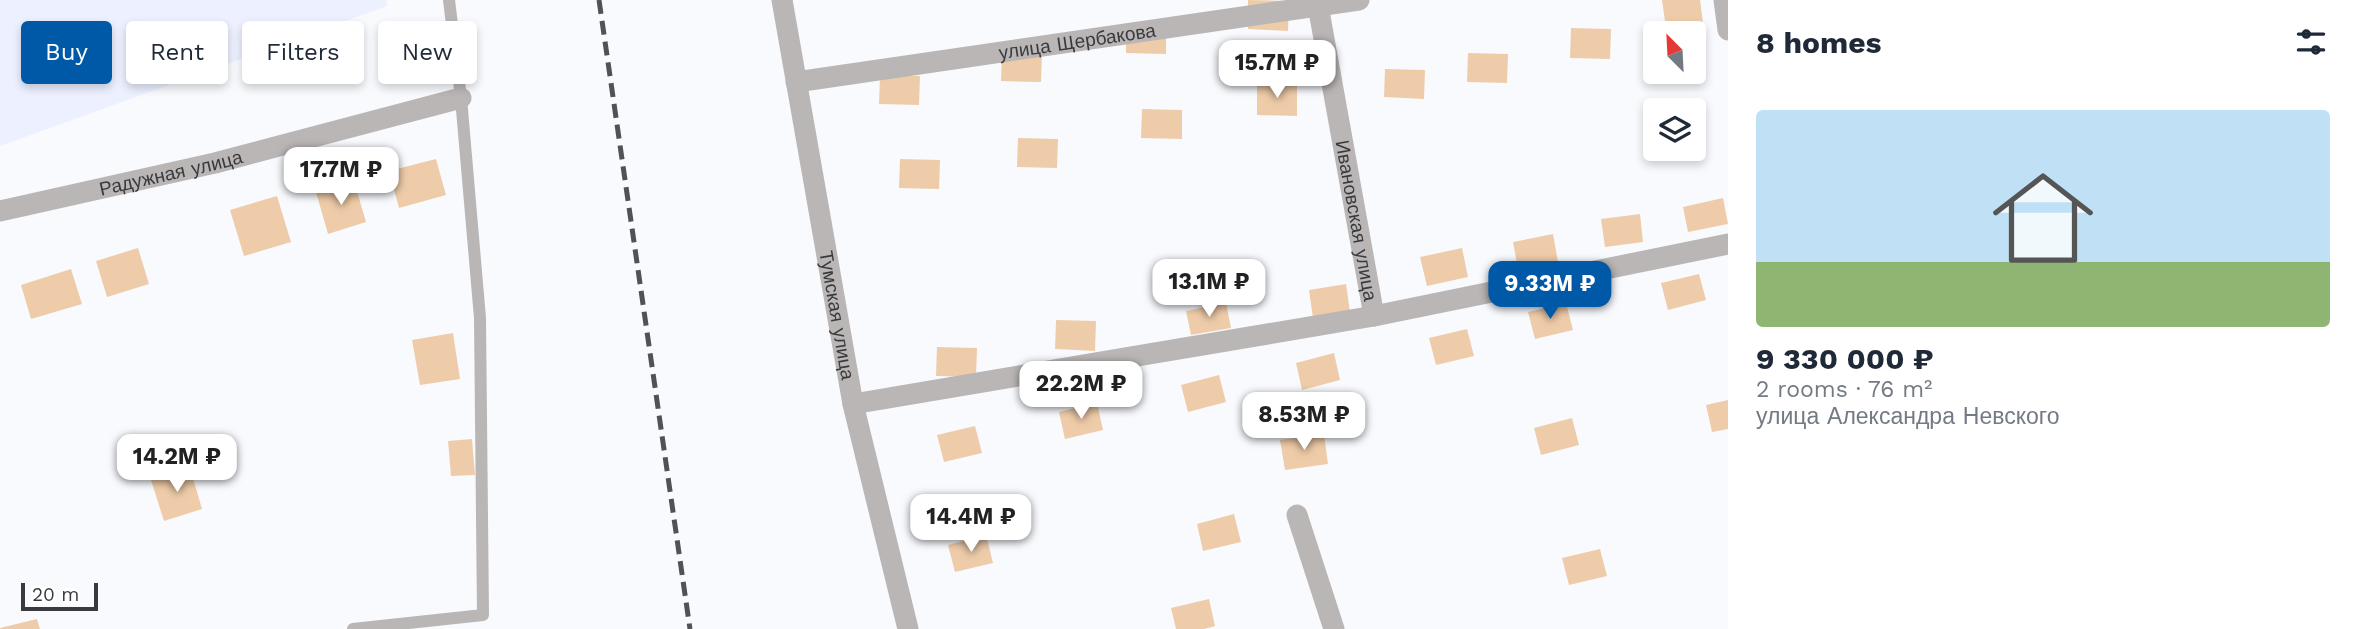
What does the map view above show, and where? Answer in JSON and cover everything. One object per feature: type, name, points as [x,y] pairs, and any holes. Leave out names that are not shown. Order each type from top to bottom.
[{"type":"street","name":"Тумская улица","points":[[782,0],[853,404],[908,629]]},
{"type":"street","name":"улица Щербакова","points":[[796,82],[1318,3],[1359,0]]},
{"type":"street","points":[[1724,0],[1728,30]]},
{"type":"street","name":"Ивановская улица","points":[[1318,3],[1374,316]]},
{"type":"street","name":"Радужная улица","points":[[0,211],[215,163],[461,98]]},
{"type":"street","points":[[853,404],[1374,316],[1728,244]]},
{"type":"street","points":[[1297,515],[1334,629]]},
{"type":"lane","points":[[353,629],[483,615],[480,318],[461,98],[449,0]]},
{"type":"shaded area","points":[[0,0],[386,0],[387,6],[346,21],[242,21],[242,58],[228,64],[228,21],[126,21],[126,84],[171,84],[0,146]]},
{"type":"building","points":[[1248,0],[1289,1],[1288,31],[1248,29]]},
{"type":"building","points":[[1662,0],[1700,0],[1703,21],[1665,21]]},
{"type":"building","points":[[1126,23],[1166,24],[1166,54],[1126,53]]},
{"type":"building","points":[[1571,28],[1611,29],[1610,59],[1570,58]]},
{"type":"building","points":[[1002,53],[1042,54],[1041,82],[1001,81]]},
{"type":"building","points":[[1468,53],[1508,54],[1507,83],[1467,82]]},
{"type":"building","points":[[1385,69],[1425,70],[1424,99],[1384,97]]},
{"type":"building","points":[[880,75],[920,76],[919,105],[879,104]]},
{"type":"building","points":[[1257,85],[1297,86],[1297,116],[1257,115]]},
{"type":"building","points":[[1142,109],[1182,110],[1182,139],[1141,138]]},
{"type":"building","points":[[1018,138],[1058,139],[1057,168],[1017,167]]},
{"type":"building","points":[[436,159],[446,195],[399,208],[389,171]]},
{"type":"building","points":[[900,159],[940,160],[939,189],[899,188]]},
{"type":"building","points":[[354,181],[366,222],[328,234],[316,192]]},
{"type":"building","points":[[277,196],[291,242],[244,256],[230,210]]},
{"type":"building","points":[[1723,198],[1728,224],[1688,232],[1683,207]]},
{"type":"building","points":[[1640,214],[1643,242],[1605,247],[1601,219]]},
{"type":"building","points":[[1553,234],[1558,262],[1518,269],[1513,242]]},
{"type":"building","points":[[138,248],[149,284],[107,297],[96,261]]},
{"type":"building","points":[[1462,248],[1468,277],[1427,286],[1420,257]]},
{"type":"building","points":[[71,269],[82,304],[31,319],[21,285]]},
{"type":"building","points":[[1699,274],[1706,300],[1668,310],[1661,283]]},
{"type":"building","points":[[1346,284],[1350,312],[1313,318],[1309,290]]},
{"type":"building","points":[[1226,303],[1231,328],[1191,335],[1186,311]]},
{"type":"building","points":[[1566,303],[1573,330],[1535,339],[1528,312]]},
{"type":"building","points":[[1056,320],[1096,321],[1095,351],[1055,349]]},
{"type":"building","points":[[1467,329],[1474,356],[1436,365],[1429,338]]},
{"type":"building","points":[[453,333],[460,379],[420,385],[412,340]]},
{"type":"building","points":[[937,347],[977,348],[976,377],[936,376]]},
{"type":"building","points":[[1334,353],[1340,380],[1302,390],[1296,363]]},
{"type":"building","points":[[1219,375],[1226,402],[1188,412],[1181,385]]},
{"type":"building","points":[[1728,400],[1728,429],[1712,432],[1706,405]]},
{"type":"building","points":[[1097,403],[1103,430],[1065,439],[1059,412]]},
{"type":"building","points":[[1572,418],[1579,445],[1541,455],[1534,428]]},
{"type":"building","points":[[975,426],[982,453],[944,462],[937,435]]},
{"type":"building","points":[[1324,434],[1328,464],[1285,470],[1280,440]]},
{"type":"building","points":[[472,439],[475,475],[451,476],[448,441]]},
{"type":"building","points":[[190,468],[202,509],[164,521],[151,480]]},
{"type":"building","points":[[1234,514],[1241,542],[1203,551],[1197,524]]},
{"type":"building","points":[[986,535],[993,563],[955,572],[948,545]]},
{"type":"building","points":[[1600,549],[1607,576],[1569,585],[1562,558]]},
{"type":"building","points":[[1209,599],[1215,626],[1204,629],[1176,629],[1171,608]]},
{"type":"building","points":[[37,619],[40,629],[0,629],[0,628]]},
{"type":"railway","points":[[599,0],[690,629]]}]
